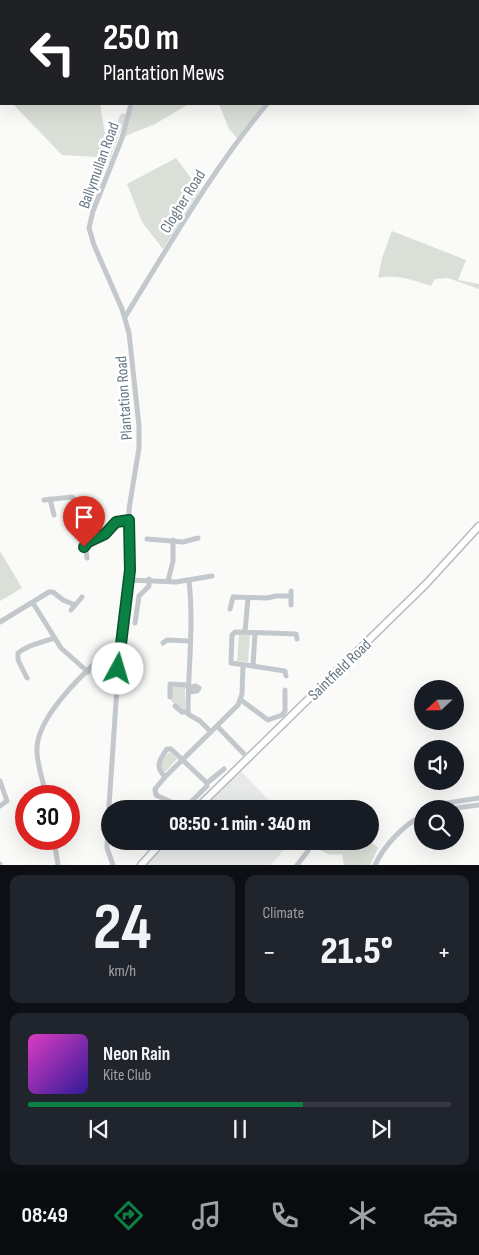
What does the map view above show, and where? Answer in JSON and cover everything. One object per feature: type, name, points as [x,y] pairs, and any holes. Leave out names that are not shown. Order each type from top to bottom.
[{"type":"main road","name":"Saintfield Road","points":[[205,800],[426,584],[479,526]]},
{"type":"main road","points":[[141,865],[155,850]]},
{"type":"street","name":"Ballymullan Road","points":[[125,317],[94,245],[89,228],[93,211],[122,138],[131,105]]},
{"type":"street","name":"Clogher Road","points":[[125,317],[200,193],[243,133],[266,105]]},
{"type":"street","name":"Plantation Road","points":[[113,865],[107,848],[119,658],[129,580],[129,520],[139,448],[140,426],[132,352],[125,317]]},
{"type":"street","points":[[54,515],[47,500],[72,497],[105,534]]},
{"type":"street","points":[[87,558],[85,544],[105,534],[116,522],[129,520]]},
{"type":"street","points":[[147,539],[183,542],[198,538]]},
{"type":"street","points":[[168,581],[173,561],[172,540]]},
{"type":"street","points":[[129,580],[189,581],[206,580],[212,576]]},
{"type":"street","points":[[135,623],[139,596],[149,586],[149,579]]},
{"type":"street","points":[[189,581],[192,606],[188,712],[190,716],[200,721],[211,732]]},
{"type":"street","points":[[0,622],[53,592],[63,600],[76,605]]},
{"type":"street","points":[[230,609],[233,597],[248,598],[291,594],[291,605]]},
{"type":"street","points":[[71,610],[82,597]]},
{"type":"street","points":[[245,632],[248,598]]},
{"type":"street","points":[[33,603],[66,654],[88,672]]},
{"type":"street","points":[[286,672],[230,663],[232,635],[235,632],[245,632],[297,635]]},
{"type":"street","points":[[253,666],[255,633]]},
{"type":"street","points":[[28,678],[18,660],[18,652],[28,646],[54,638]]},
{"type":"street","points":[[44,785],[37,752],[40,735],[54,709],[121,640]]},
{"type":"street","points":[[165,640],[190,641]]},
{"type":"street","points":[[106,654],[119,658]]},
{"type":"street","points":[[224,769],[207,783],[207,786],[186,807],[156,796],[155,789],[165,777],[241,700],[242,665]]},
{"type":"street","points":[[170,697],[170,684],[188,688]]},
{"type":"street","points":[[241,700],[268,722],[282,715],[285,690]]},
{"type":"street","points":[[175,706],[182,712],[188,712]]},
{"type":"street","points":[[217,726],[247,757]]},
{"type":"street","points":[[165,777],[158,767],[160,758],[167,749],[172,749],[207,783]]},
{"type":"street","points":[[0,781],[7,801],[0,806]]},
{"type":"street","points":[[464,800],[479,798]]},
{"type":"street","points":[[464,807],[479,805]]},
{"type":"street","points":[[375,865],[381,854],[399,834],[414,822]]},
{"type":"street","points":[[56,850],[58,865]]},
{"type":"street","points":[[297,865],[308,851]]},
{"type":"shaded area","points":[[14,105],[100,105],[105,134],[114,131],[120,115],[124,113],[126,115],[108,164],[97,157],[62,155]]},
{"type":"shaded area","points":[[133,105],[187,105],[155,124],[123,137]]},
{"type":"shaded area","points":[[219,105],[263,105],[237,138],[229,129]]},
{"type":"shaded area","points":[[176,158],[200,190],[163,249],[142,222],[127,184]]},
{"type":"shaded area","points":[[392,231],[466,260],[458,280],[479,284],[479,289],[448,278],[435,279],[431,286],[398,277],[378,278],[382,258]]},
{"type":"shaded area","points":[[0,551],[22,588],[0,601]]},
{"type":"shaded area","points":[[239,635],[250,635],[248,662],[237,661]]},
{"type":"shaded area","points":[[172,687],[185,687],[185,711],[171,701]]},
{"type":"shaded area","points":[[170,752],[177,759],[165,772],[160,768],[162,759]]},
{"type":"shaded area","points":[[239,769],[268,800],[210,800]]},
{"type":"shaded area","points":[[160,850],[284,850],[271,865],[145,865]]},
{"type":"shaded area","points":[[320,850],[377,850],[370,865],[344,865],[342,854],[323,852]]},
{"type":"route","points":[[84,547],[88,542],[105,534],[116,522],[129,520],[130,570],[118,669]]}]
